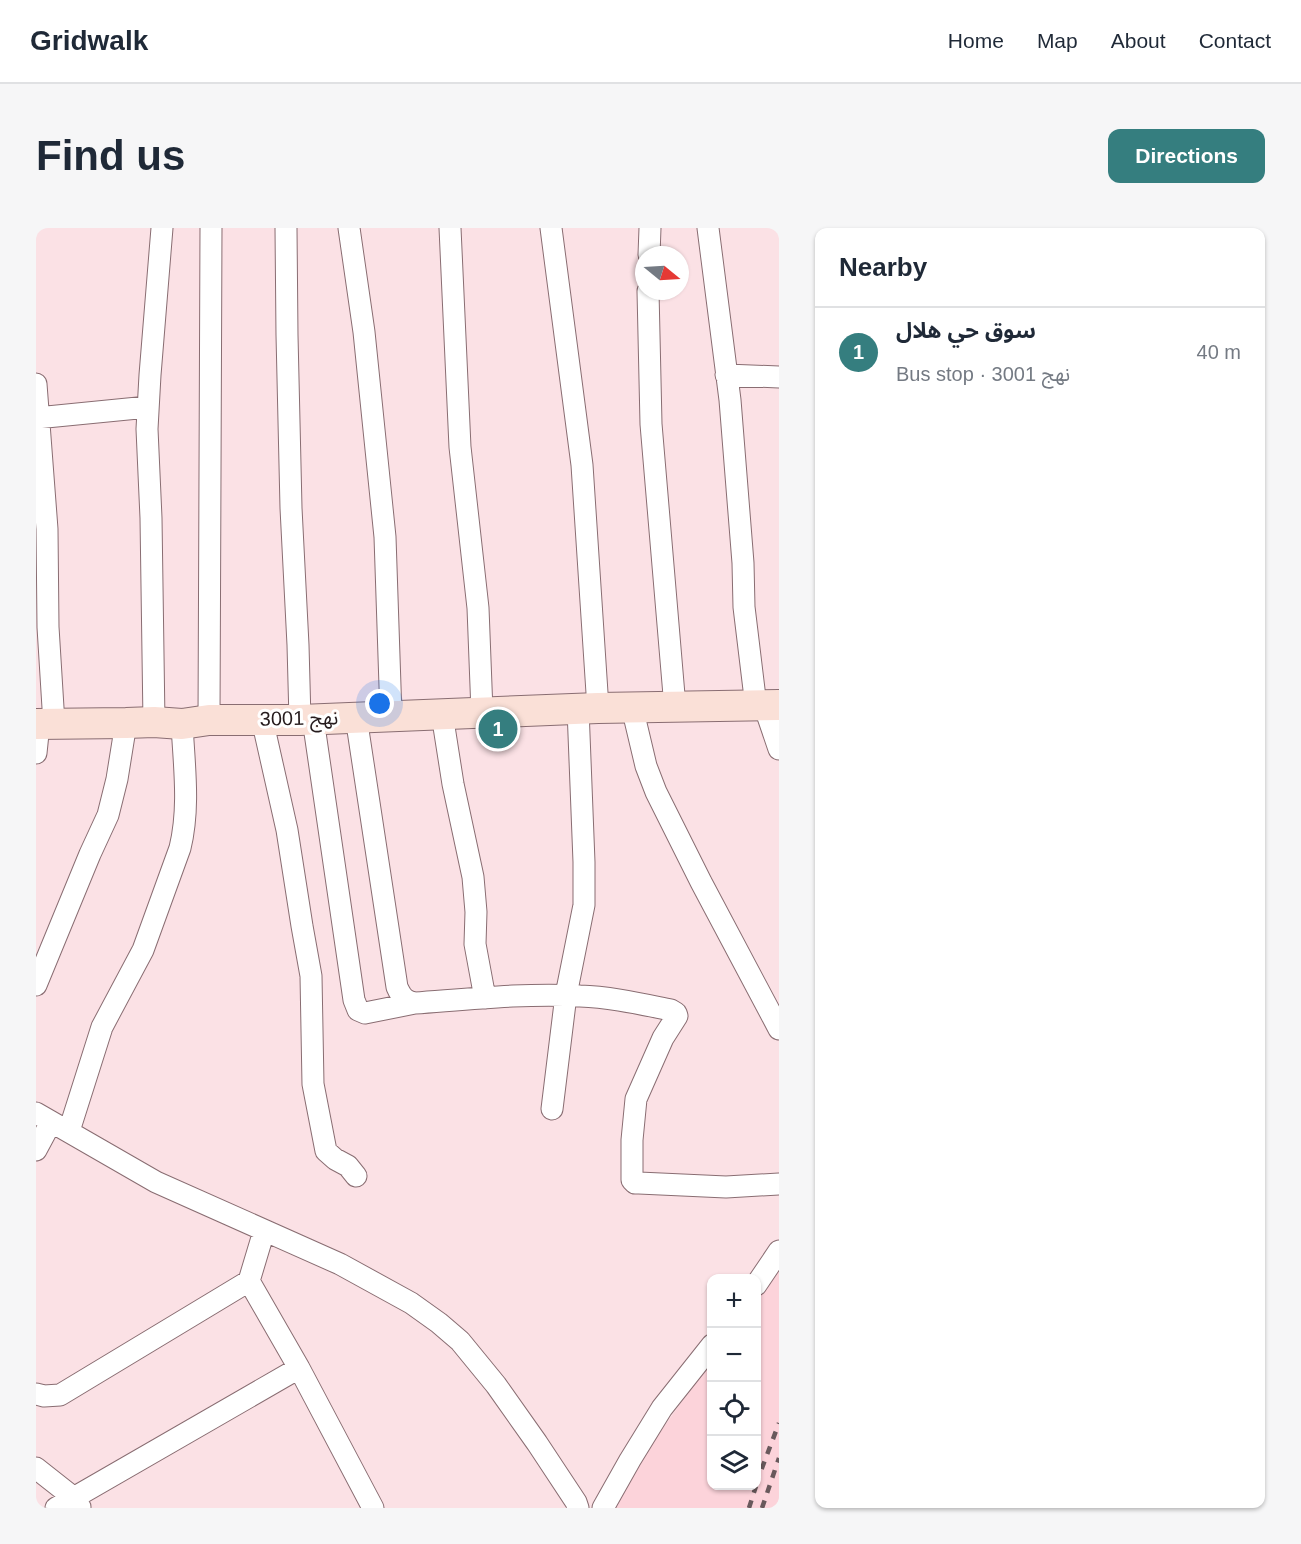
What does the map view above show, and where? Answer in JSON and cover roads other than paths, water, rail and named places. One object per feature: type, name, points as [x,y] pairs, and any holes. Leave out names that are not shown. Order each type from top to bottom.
[{"type":"street","points":[[36,1150],[143,950],[184,832],[186,816],[168,722],[151,518],[147,439],[162,228]]},
{"type":"street","points":[[36,985],[108,815],[117,779],[168,722],[211,228]]},
{"type":"street","points":[[286,228],[291,508],[298,645],[306,719],[357,1010],[365,1013],[415,1003],[566,995],[626,1001],[671,1010],[677,1016],[663,1038],[636,1099],[632,1140],[631,1178],[633,1182],[726,1187],[779,1184]]},
{"type":"street","points":[[349,228],[366,344],[385,537],[391,716]]},
{"type":"street","points":[[450,228],[460,447],[478,608],[482,712]]},
{"type":"street","points":[[551,228],[582,465],[588,708],[584,905],[566,995],[552,1109]]},
{"type":"street","points":[[649,246],[650,228]]},
{"type":"street","points":[[708,228],[730,400],[743,563],[744,607],[766,706],[779,749]]},
{"type":"street","points":[[648,300],[651,424],[675,707]]},
{"type":"street","points":[[726,375],[779,377]]},
{"type":"street","points":[[36,384],[47,529],[48,627],[41,731]]},
{"type":"street","points":[[38,418],[148,407]]},
{"type":"street","name":"نهج 3001","points":[[41,731],[168,722],[588,708],[766,706]]},
{"type":"street","points":[[632,707],[646,766],[656,792],[779,1029]]},
{"type":"street","points":[[442,714],[453,784],[473,877],[476,912],[475,944],[485,998]]},
{"type":"street","points":[[356,717],[397,987],[404,999],[415,1003]]},
{"type":"street","points":[[262,719],[287,830],[311,976],[313,1084],[324,1142],[326,1151],[335,1160],[348,1166],[356,1176]]},
{"type":"street","points":[[52,1122],[156,1182],[340,1264],[411,1302],[460,1341],[496,1385],[537,1443],[578,1508]]},
{"type":"street","points":[[36,1394],[60,1395],[249,1281],[264,1231]]},
{"type":"street","points":[[761,1278],[779,1251]]},
{"type":"street","points":[[249,1281],[299,1368],[371,1507]]},
{"type":"street","points":[[603,1508],[662,1407],[707,1350]]},
{"type":"street","points":[[36,1468],[70,1504],[299,1368]]},
{"type":"railway","points":[[761,1471],[779,1423]]},
{"type":"railway","points":[[762,1508],[779,1458]]},
{"type":"railway","points":[[749,1508],[755,1490]]},
{"type":"place","name":"سوق حي هلال","points":[[498,729]]}]
